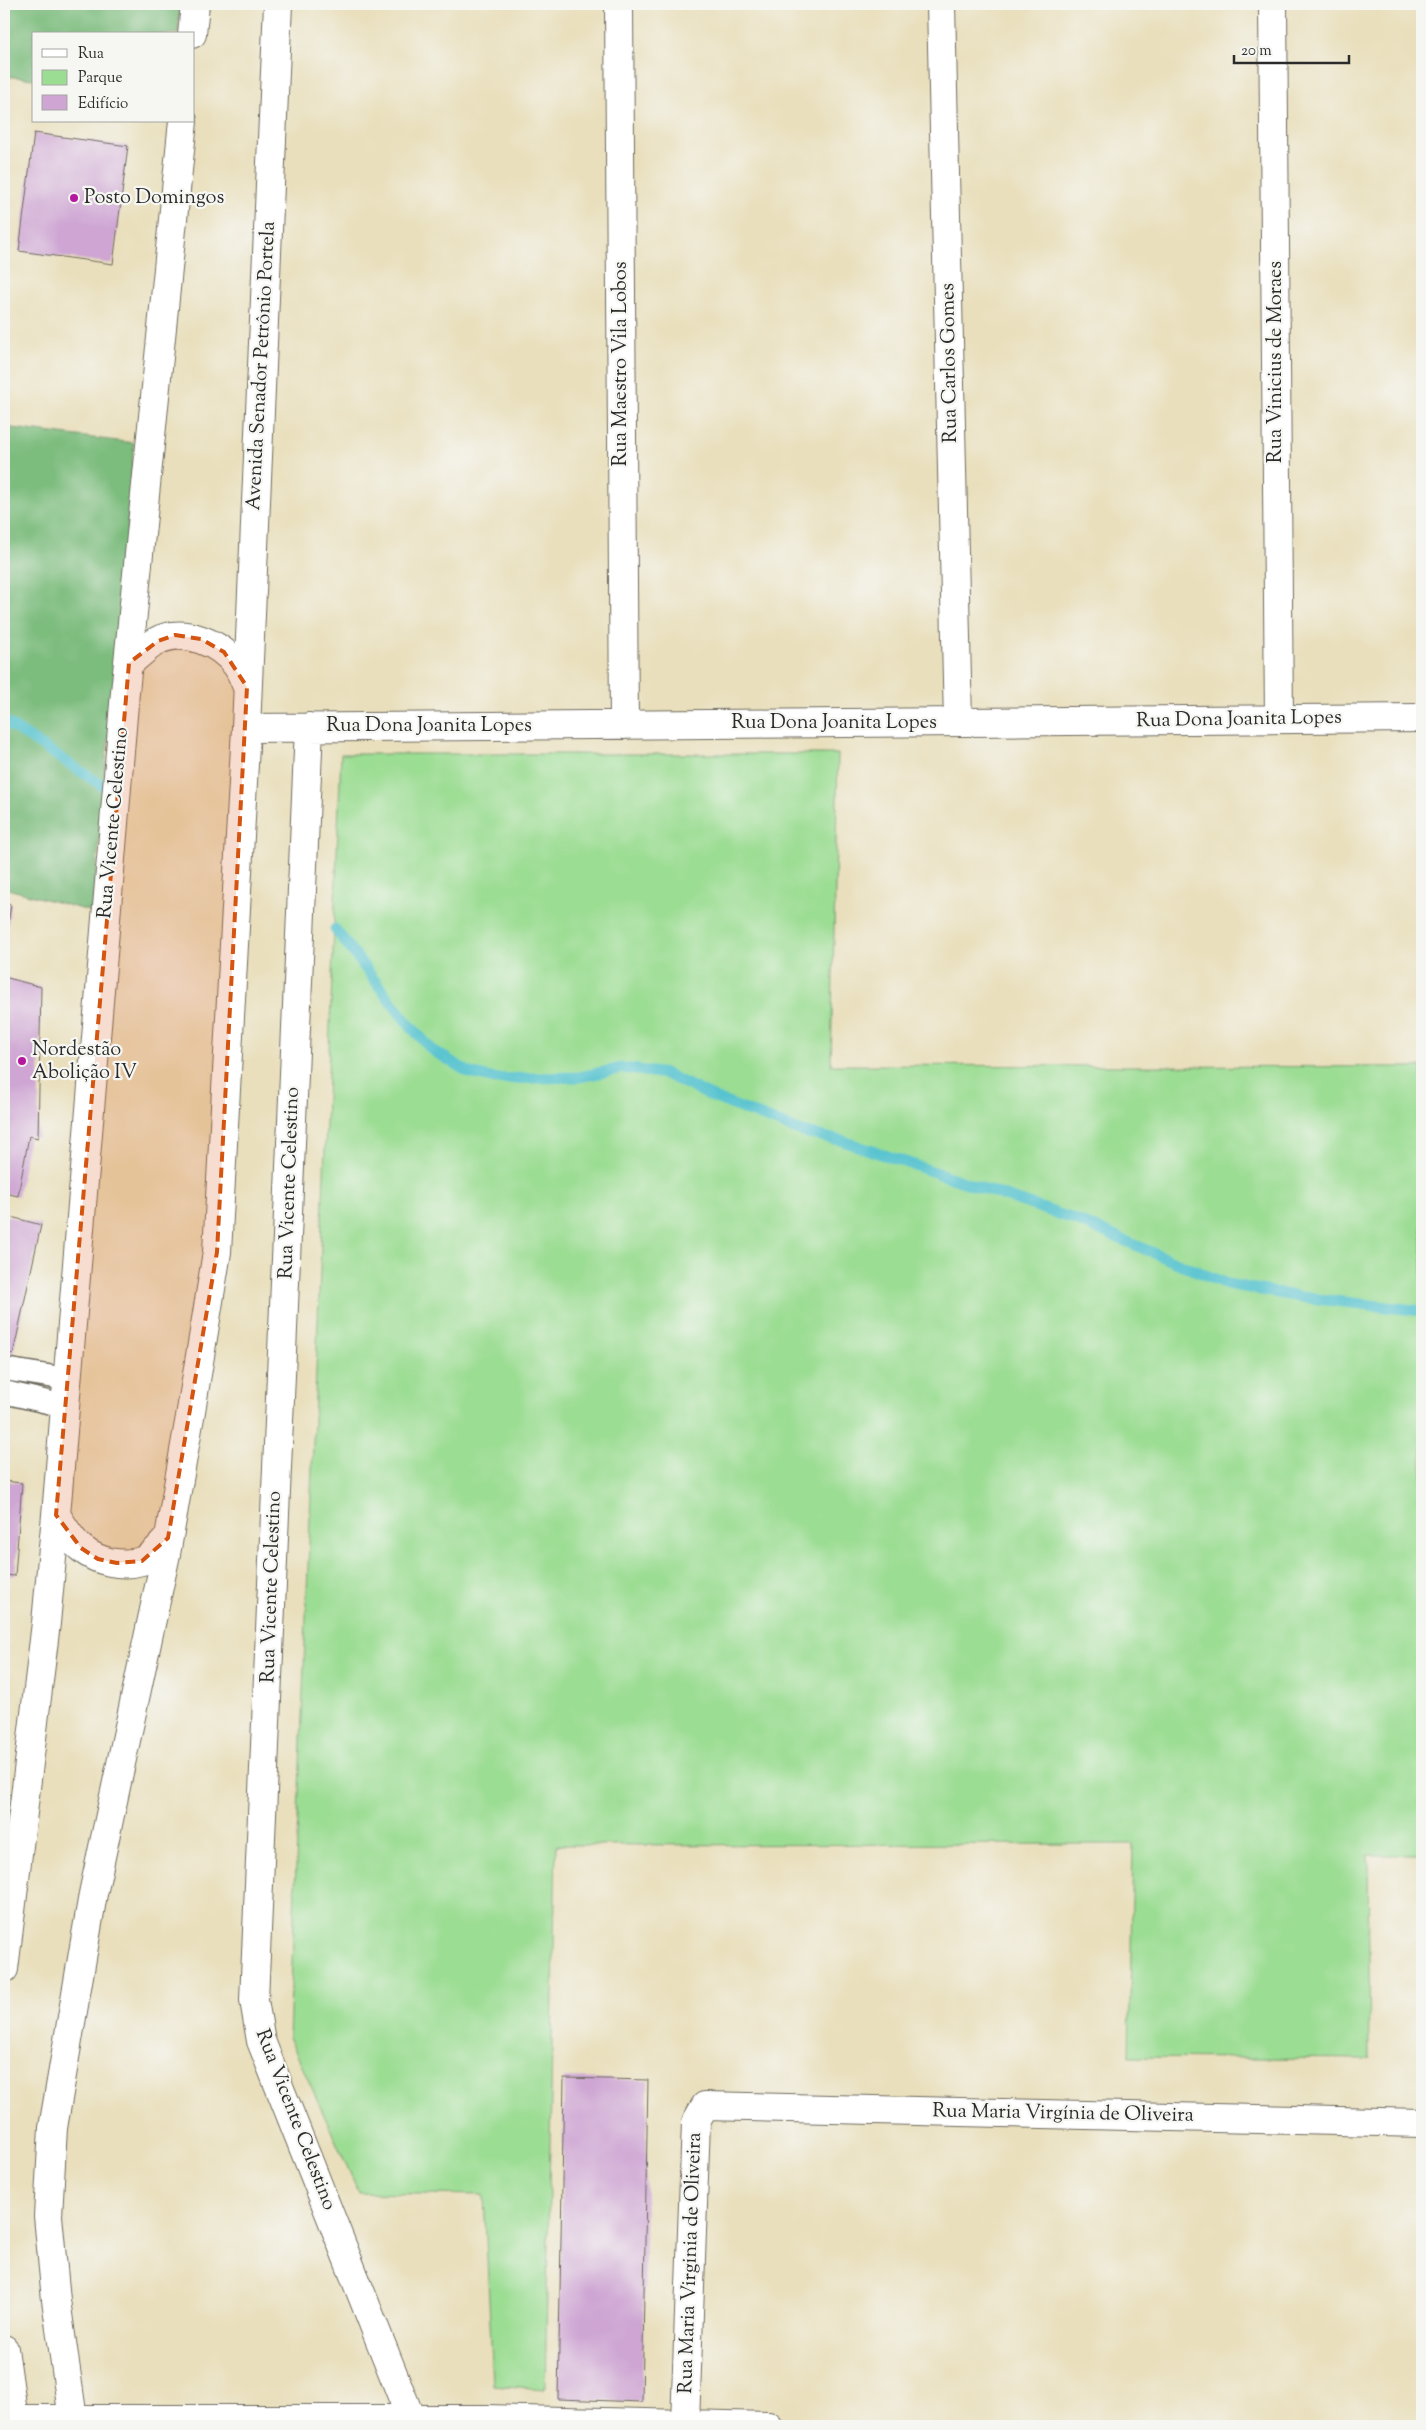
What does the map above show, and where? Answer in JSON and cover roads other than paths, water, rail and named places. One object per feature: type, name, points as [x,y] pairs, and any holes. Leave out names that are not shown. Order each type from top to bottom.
[{"type":"street","points":[[192,32],[195,4]]},
{"type":"street","name":"Avenida Senador Petrônio Portela","points":[[246,728],[278,4]]},
{"type":"street","name":"Rua Maestro Vila Lobos","points":[[619,4],[624,725]]},
{"type":"street","name":"Rua Carlos Gomes","points":[[941,4],[958,722]]},
{"type":"street","name":"Rua Vinicius de Moraes","points":[[1273,4],[1279,719]]},
{"type":"street","points":[[129,663],[183,122]]},
{"type":"street","points":[[129,663],[158,641],[175,635],[201,639],[224,652],[236,666],[247,687]]},
{"type":"street","name":"Rua Vicente Celestino","points":[[4,1969],[46,1623],[129,663]]},
{"type":"street","name":"Rua Dona Joanita Lopes","points":[[246,728],[1422,718]]},
{"type":"street","name":"Rua Vicente Celestino","points":[[309,727],[254,2000],[261,2041],[411,2419]]},
{"type":"street","points":[[74,2423],[56,2300],[48,2216],[52,2128],[93,1894],[168,1538],[217,1252],[246,728]]},
{"type":"street","points":[[56,1515],[81,1548],[98,1559],[117,1563],[142,1560],[157,1551],[168,1538]]},
{"type":"street","name":"Rua Maria Virgínia de Oliveira","points":[[704,2106],[1422,2123]]},
{"type":"street","name":"Rua Maria Virginia de Oliveira","points":[[685,2423],[696,2122],[704,2106]]},
{"type":"street","points":[[4,2349],[14,2423],[411,2419],[768,2426]]},
{"type":"lane","points":[[4,1369],[67,1379]]},
{"type":"lane","points":[[4,1392],[65,1406]]},
{"type":"waterway","points":[[4,721],[103,786]]},
{"type":"waterway","points":[[335,929],[406,1021],[432,1050],[470,1073],[495,1079],[579,1077],[623,1068],[666,1074],[715,1098],[802,1132],[843,1141],[1076,1220],[1227,1284],[1300,1297],[1422,1311]]},
{"type":"place","name":"Posto Domingos","points":[[74,198]]},
{"type":"place","name":"Nordestão Abolição IV","points":[[22,1061]]}]
